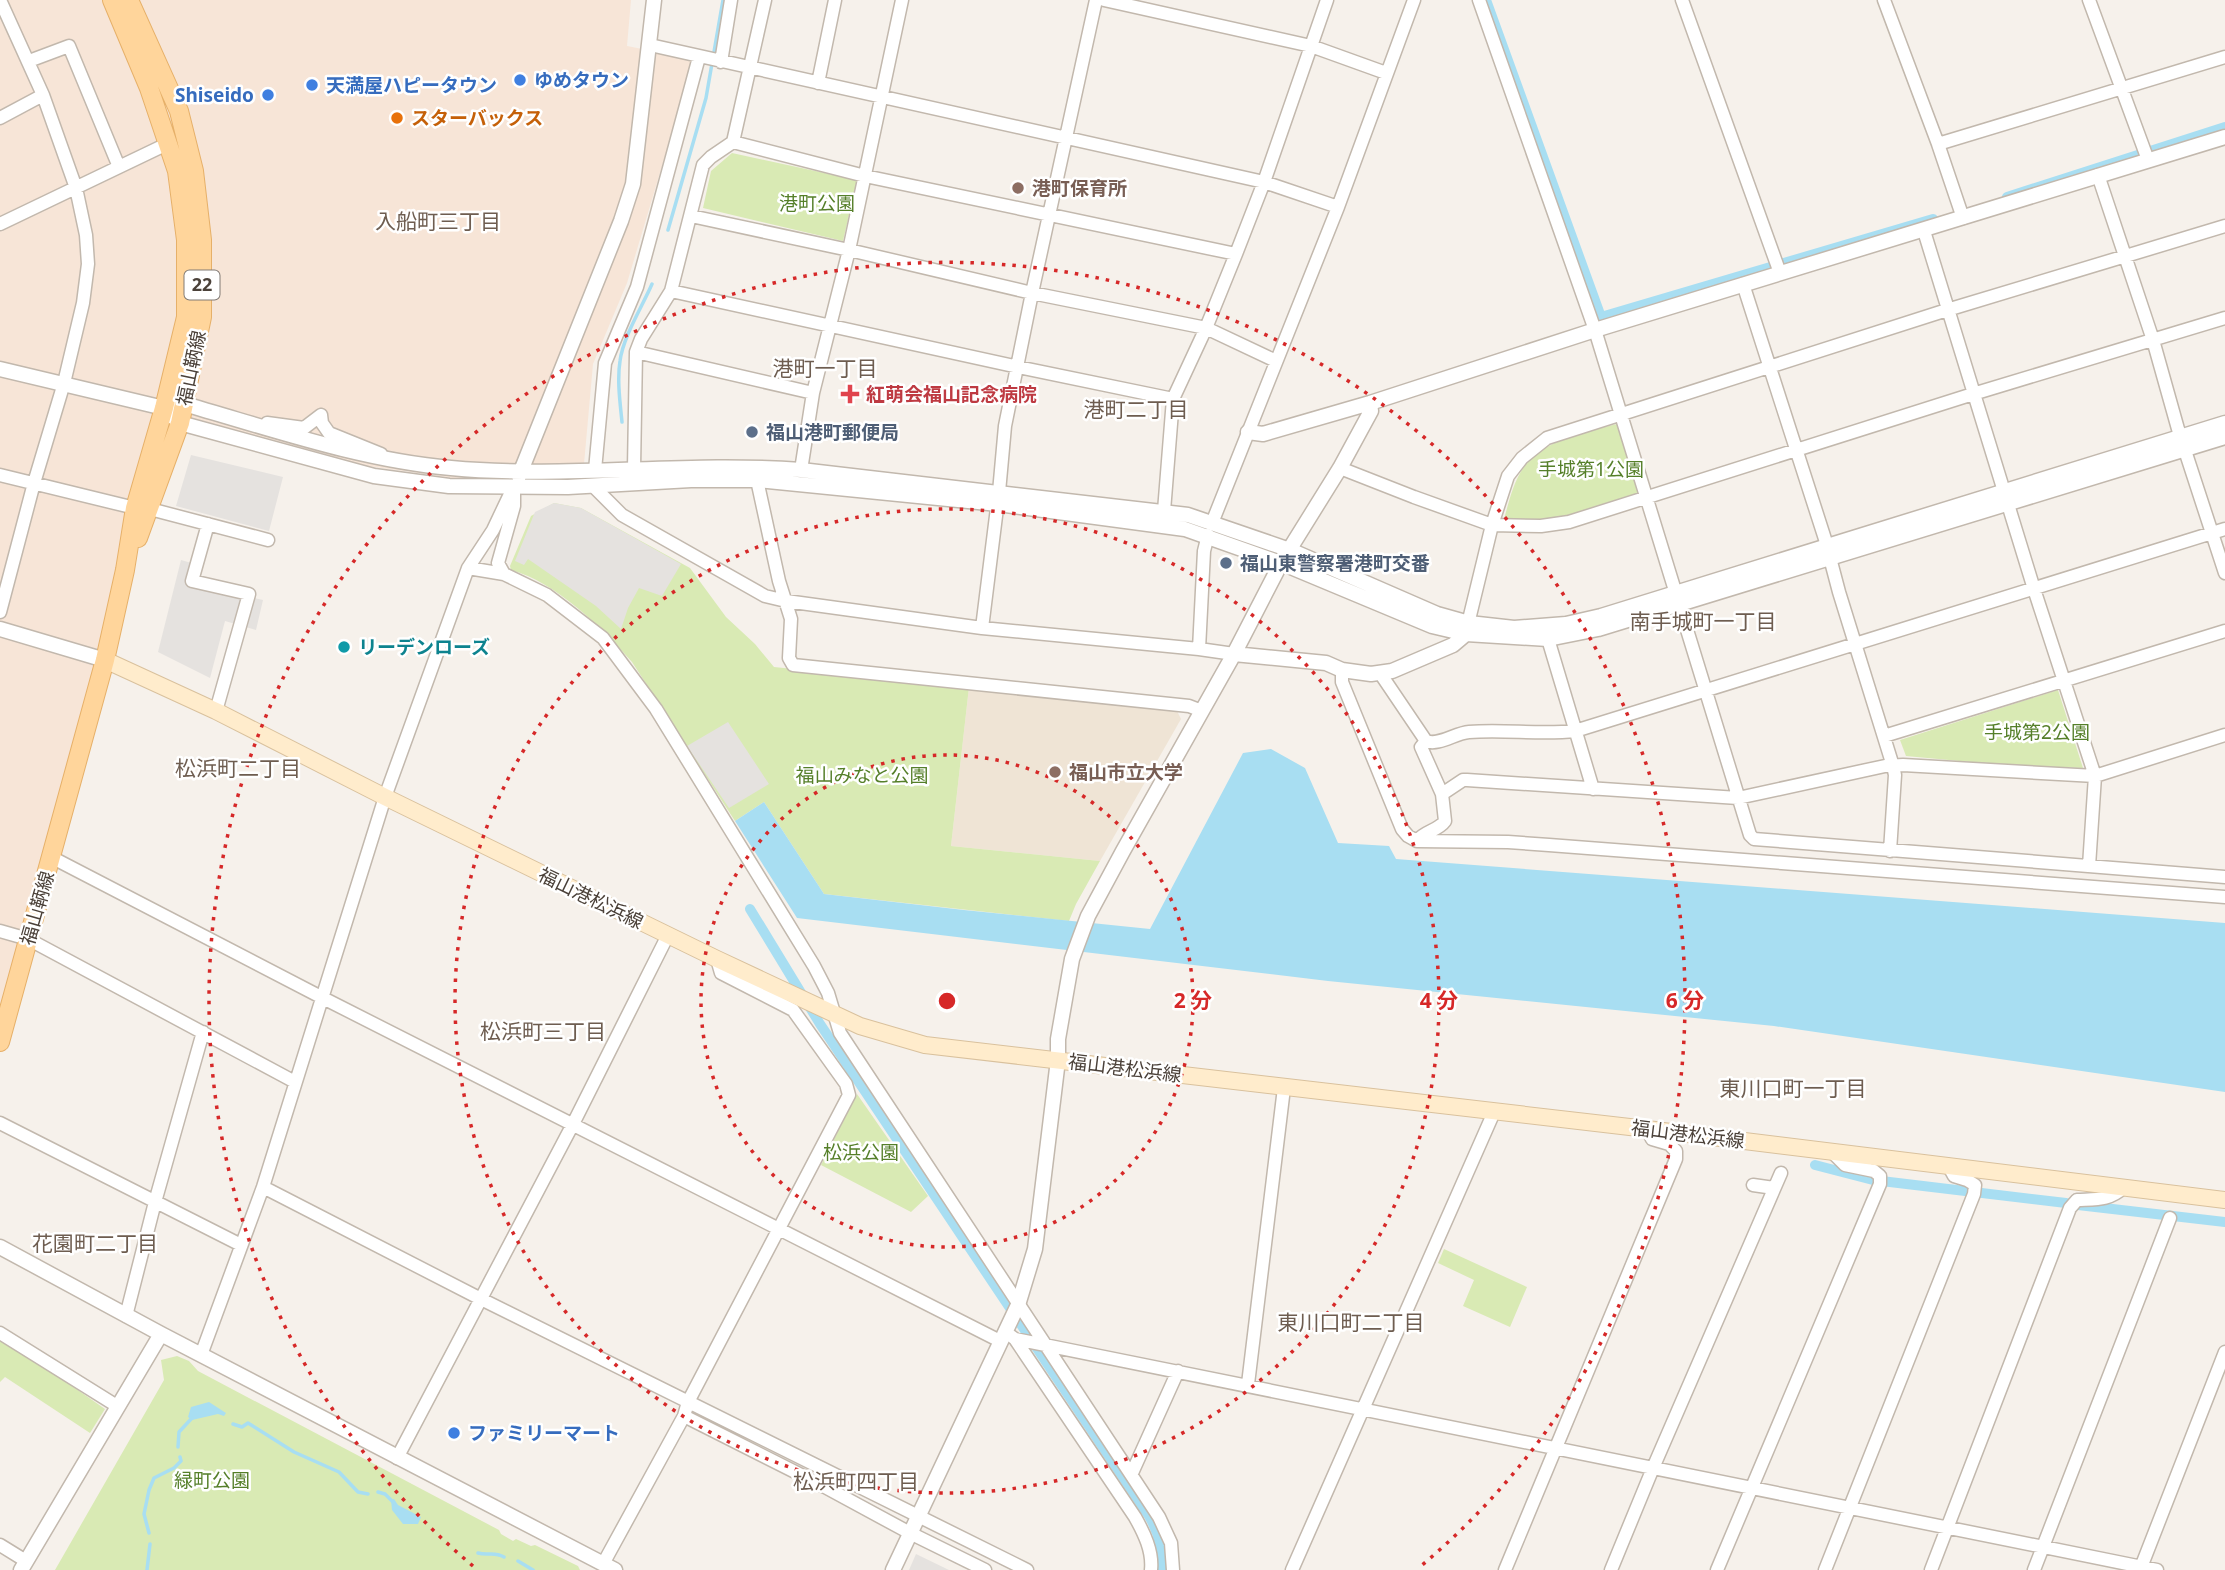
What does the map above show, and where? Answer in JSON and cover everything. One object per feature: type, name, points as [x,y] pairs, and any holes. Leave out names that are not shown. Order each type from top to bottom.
[{"type":"main road","name":"福山鞆線","points":[[0,1042],[105,660],[186,317],[186,240],[177,171],[149,88],[112,0]]},
{"type":"main road","name":"福山鞆線","points":[[129,0],[179,111],[194,171],[202,240],[202,317],[180,423],[143,508]]},
{"type":"main road","name":"福山港松浜線","points":[[105,660],[216,711],[385,797],[717,959],[860,1026],[925,1045],[2225,1200]]},
{"type":"street","points":[[0,0],[43,95],[76,188],[86,235],[88,264],[83,303],[64,383],[0,612]]},
{"type":"street","points":[[201,1356],[263,1187],[385,797],[468,568],[493,530],[522,471],[621,221],[633,184],[654,0]]},
{"type":"street","points":[[719,62],[731,0]]},
{"type":"street","points":[[634,468],[636,352],[641,339],[671,291],[704,165],[733,142],[765,0]]},
{"type":"street","points":[[818,83],[835,0]]},
{"type":"street","points":[[801,470],[813,393],[849,250],[902,0]]},
{"type":"street","points":[[982,628],[999,498],[1005,426],[1096,0]]},
{"type":"street","points":[[1104,0],[1311,46],[1386,73]]},
{"type":"street","points":[[1164,511],[1173,399],[1206,328],[1264,182],[1326,0]]},
{"type":"street","points":[[1199,649],[1204,551],[1210,529],[1338,207],[1414,0]]},
{"type":"street","points":[[1479,0],[1595,330],[1750,835],[1754,839],[2225,877]]},
{"type":"street","points":[[1682,0],[1780,273]]},
{"type":"street","points":[[1884,0],[1964,218]]},
{"type":"street","points":[[2089,0],[2148,160]]},
{"type":"street","points":[[650,45],[1264,182],[1338,207]]},
{"type":"street","points":[[29,61],[69,46],[119,167]]},
{"type":"street","points":[[596,470],[605,363],[638,286],[700,57]]},
{"type":"street","points":[[1938,144],[2225,57]]},
{"type":"street","points":[[0,118],[43,95]]},
{"type":"street","points":[[1248,432],[1264,434],[1370,403],[1595,330],[2225,137]]},
{"type":"street","points":[[733,142],[865,176],[1236,254]]},
{"type":"street","points":[[0,224],[169,143]]},
{"type":"street","points":[[2098,176],[2153,340],[2225,573]]},
{"type":"street","points":[[691,216],[1032,293],[1206,328],[1276,361]]},
{"type":"street","points":[[594,487],[622,514],[765,596],[786,601],[982,628],[1326,663],[1342,670],[1380,673],[1392,671],[1453,645],[1468,628],[1492,525],[1508,476],[1536,445],[1547,438],[1947,310],[2225,226]]},
{"type":"street","points":[[1924,231],[2005,497],[2095,776],[2089,866]]},
{"type":"street","points":[[1743,285],[1797,449],[1893,766],[1895,775],[1889,850]]},
{"type":"street","points":[[671,291],[1018,368],[1173,399]]},
{"type":"street","points":[[1340,468],[1492,525],[1541,526],[1569,522],[1973,394],[2225,318]]},
{"type":"street","points":[[636,352],[813,393]]},
{"type":"street","points":[[0,369],[164,408],[184,404],[377,457],[452,468],[522,471],[755,466],[999,498],[1185,528],[1210,529],[1290,550],[1468,628],[1548,639],[1598,629],[1677,598]]},
{"type":"street","points":[[893,1570],[1006,1337],[1035,1249],[1058,1060],[1058,1039],[1072,959],[1088,916],[1234,654],[1281,563],[1340,468],[1371,411],[1370,403]]},
{"type":"street","points":[[164,408],[180,423],[374,476],[449,486],[594,487],[637,482],[757,480],[1188,515],[1210,529],[1281,563],[1432,626],[1468,628],[1566,624],[1677,598],[2183,442],[2225,423]]},
{"type":"street","points":[[243,421],[304,428],[321,415],[328,433],[390,459]]},
{"type":"street","points":[[2183,442],[2225,437]]},
{"type":"street","points":[[0,475],[268,540]]},
{"type":"street","points":[[757,480],[790,619],[789,658],[793,665],[1175,704],[1202,711]]},
{"type":"street","points":[[504,574],[498,563],[514,506],[514,487]]},
{"type":"street","points":[[208,524],[192,581],[249,594],[216,711]]},
{"type":"street","points":[[1380,673],[1426,741],[1433,743],[1466,732],[1542,734],[1575,731],[2225,529]]},
{"type":"street","points":[[468,568],[504,574],[547,595],[603,638],[656,709],[814,966],[828,993],[840,1033],[1132,1473],[1168,1532],[1173,1570]]},
{"type":"street","points":[[0,629],[105,660]]},
{"type":"street","points":[[1884,736],[2225,631]]},
{"type":"street","points":[[1548,639],[1593,789]]},
{"type":"street","points":[[1342,670],[1342,682],[1402,829],[1416,841],[1531,844],[2225,897]]},
{"type":"street","points":[[1442,794],[1467,780],[1738,797],[1893,766],[2095,776],[2225,735]]},
{"type":"street","points":[[1416,841],[1421,835],[1441,826],[1445,821],[1442,794],[1421,747],[1426,741]]},
{"type":"street","points":[[51,858],[779,1231],[1006,1337],[2157,1570]]},
{"type":"street","points":[[0,931],[28,939],[295,1082]]},
{"type":"street","points":[[397,1458],[573,1124],[667,935]]},
{"type":"street","points":[[0,1247],[161,1335],[609,1567],[684,1416],[688,1402],[849,1095],[846,1084],[793,1010],[722,973],[717,959]]},
{"type":"street","points":[[127,1316],[155,1202],[204,1032]]},
{"type":"street","points":[[1248,1384],[1284,1088]]},
{"type":"street","points":[[1292,1570],[1494,1112]]},
{"type":"street","points":[[0,1123],[241,1245]]},
{"type":"street","points":[[1505,1570],[1676,1159],[1676,1152],[1669,1144],[1652,1139],[1647,1129]]},
{"type":"street","points":[[1717,1570],[1880,1184],[1880,1176],[1874,1171],[1845,1164],[1832,1152]]},
{"type":"street","points":[[1825,1570],[1974,1194],[1975,1185],[1954,1176],[1948,1165]]},
{"type":"street","points":[[1611,1570],[1781,1173]]},
{"type":"street","points":[[1753,1185],[1774,1188]]},
{"type":"street","points":[[263,1187],[481,1299],[1027,1570]]},
{"type":"street","points":[[1931,1570],[2070,1208],[2077,1200],[2115,1196],[2124,1187]]},
{"type":"street","points":[[2034,1570],[2170,1217]]},
{"type":"street","points":[[0,1333],[117,1406]]},
{"type":"street","points":[[0,1545],[24,1566],[161,1335]]},
{"type":"street","points":[[1006,1337],[1144,1533],[1152,1561],[1151,1570]]},
{"type":"street","points":[[2141,1568],[2225,1352]]},
{"type":"street","points":[[1132,1473],[1178,1371]]},
{"type":"street","points":[[684,1416],[985,1570]]},
{"type":"shaded area","points":[[0,0],[631,0],[627,46],[694,59],[627,283],[593,364],[584,464],[467,480],[368,466],[170,412],[0,1034]]},
{"type":"shaded area","points":[[191,455],[283,477],[269,531],[176,506]]},
{"type":"shaded area","points":[[554,503],[581,508],[681,564],[662,596],[639,588],[621,629],[596,606],[528,559],[524,565],[515,561],[535,512]]},
{"type":"shaded area","points":[[181,560],[195,564],[190,584],[263,600],[256,630],[225,621],[210,678],[158,652]]},
{"type":"shaded area","name":"福山市立大学","points":[[969,687],[1176,709],[1181,719],[1100,861],[951,846]]},
{"type":"shaded area","points":[[728,722],[769,784],[729,808],[687,746]]},
{"type":"shaded area","points":[[916,1554],[949,1570],[909,1570]]},
{"type":"green space","name":"港町公園","points":[[732,153],[857,180],[843,241],[703,208],[711,171]]},
{"type":"green space","name":"手城第1公園","points":[[1617,424],[1638,493],[1552,520],[1504,519],[1517,479],[1533,457],[1566,438]]},
{"type":"green space","name":"福山みなと公園","points":[[554,503],[581,508],[690,568],[726,617],[755,644],[774,667],[969,687],[951,846],[1100,861],[1069,921],[824,894],[764,802],[735,821],[632,662],[607,635],[561,595],[528,576],[511,570],[510,566],[531,516]]},
{"type":"green space","name":"手城第2公園","points":[[2058,690],[2083,768],[2013,766],[1906,756],[1900,740]]},
{"type":"green space","name":"松浜公園","points":[[857,1094],[928,1196],[911,1212],[821,1165]]},
{"type":"green space","points":[[1444,1249],[1527,1287],[1510,1327],[1463,1306],[1474,1280],[1438,1263]]},
{"type":"green space","points":[[0,1340],[105,1409],[90,1433],[5,1377],[0,1382]]},
{"type":"green space","name":"緑町公園","points":[[177,1356],[189,1361],[198,1371],[499,1530],[513,1541],[516,1539],[531,1546],[535,1545],[578,1566],[580,1570],[55,1570],[164,1380],[161,1360]]},
{"type":"water","points":[[1271,749],[1305,768],[1338,843],[1389,846],[1396,859],[2225,923],[2225,1092],[1774,1026],[1328,981],[797,918],[735,821],[764,802],[824,894],[1150,929],[1243,753]]},
{"type":"water","points":[[209,1402],[226,1413],[224,1416],[218,1414],[192,1420],[188,1417],[191,1407]]},
{"type":"water","points":[[394,1499],[398,1505],[421,1517],[418,1524],[403,1524],[392,1510],[391,1500]]},
{"type":"waterway","points":[[668,230],[706,98],[723,0]]},
{"type":"waterway","points":[[1486,0],[1601,317],[1933,219]]},
{"type":"waterway","points":[[2007,197],[2225,127]]},
{"type":"waterway","points":[[622,422],[620,361],[629,332],[652,284]]},
{"type":"waterway","points":[[750,909],[820,1024],[1149,1516],[1160,1542],[1163,1570]]},
{"type":"waterway","points":[[1815,1165],[1873,1180],[2066,1203]]},
{"type":"waterway","points":[[2078,1205],[2225,1222]]},
{"type":"waterway","points":[[178,1447],[179,1432],[192,1418]]},
{"type":"waterway","points":[[233,1424],[242,1427],[248,1423],[294,1452],[339,1472],[358,1492],[368,1494]]},
{"type":"waterway","points":[[149,1533],[144,1514],[149,1490],[154,1478],[174,1468],[181,1461],[180,1457]]},
{"type":"waterway","points":[[378,1492],[385,1494],[394,1503]]},
{"type":"waterway","points":[[147,1570],[150,1544]]},
{"type":"waterway","points":[[478,1553],[504,1557]]},
{"type":"waterway","points":[[518,1561],[533,1570]]},
{"type":"place","name":"ゆめタウン","points":[[520,80]]},
{"type":"place","name":"天満屋ハピータウン","points":[[312,85]]},
{"type":"place","name":"Shiseido","points":[[268,95]]},
{"type":"place","name":"スターバックス","points":[[397,118]]},
{"type":"place","name":"港町保育所","points":[[1018,188]]},
{"type":"place","name":"紅萌会福山記念病院","points":[[850,394]]},
{"type":"place","name":"福山港町郵便局","points":[[752,432]]},
{"type":"place","name":"福山東警察署港町交番","points":[[1226,563]]},
{"type":"place","name":"リーデンローズ","points":[[344,647]]},
{"type":"place","name":"福山市立大学","points":[[1055,772]]},
{"type":"place","name":"ファミリーマート","points":[[454,1433]]},
{"type":"district","name":"入船町三丁目","points":[[438,222]]},
{"type":"district","name":"港町一丁目","points":[[825,369]]},
{"type":"district","name":"港町二丁目","points":[[1136,410]]},
{"type":"district","name":"南手城町一丁目","points":[[1703,622]]},
{"type":"district","name":"松浜町二丁目","points":[[238,769]]},
{"type":"district","name":"松浜町三丁目","points":[[543,1032]]},
{"type":"district","name":"東川口町一丁目","points":[[1793,1089]]},
{"type":"district","name":"花園町二丁目","points":[[95,1244]]},
{"type":"district","name":"東川口町二丁目","points":[[1351,1323]]},
{"type":"district","name":"松浜町四丁目","points":[[856,1482]]}]
